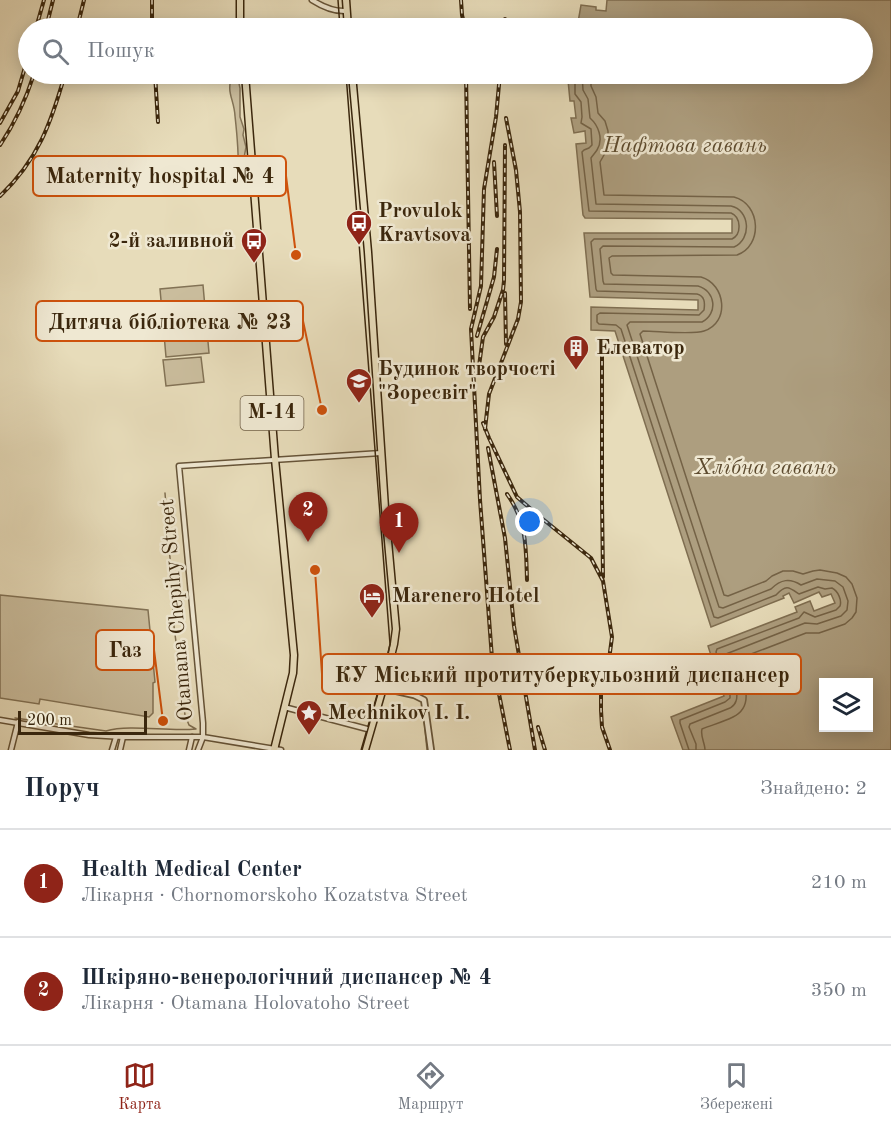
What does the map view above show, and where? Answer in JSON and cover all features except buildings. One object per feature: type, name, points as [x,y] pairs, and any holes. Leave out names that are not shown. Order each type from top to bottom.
[{"type":"main road","points":[[240,0],[240,18]]},
{"type":"main road","points":[[346,0],[347,18]]},
{"type":"main road","name":"М-14","points":[[245,84],[275,459],[294,655],[293,673],[276,750]]},
{"type":"main road","points":[[353,84],[369,252],[381,453],[396,629],[383,688],[365,750]]},
{"type":"street","points":[[312,0],[334,10],[347,11]]},
{"type":"street","points":[[275,459],[381,453]]},
{"type":"street","name":"Otamana Chepihy Street","points":[[198,750],[203,736],[201,706],[179,466],[275,459]]},
{"type":"street","points":[[383,688],[414,695],[424,700],[431,750]]},
{"type":"street","points":[[284,707],[371,729]]},
{"type":"street","points":[[0,720],[89,735],[203,736],[276,750]]},
{"type":"street","points":[[10,750],[18,722]]},
{"type":"street","points":[[112,750],[116,737]]},
{"type":"street","points":[[120,750],[123,737]]},
{"type":"street","name":"Otamana Chepihy Street","points":[[189,750],[192,737]]},
{"type":"shaded area","points":[[230,84],[239,84],[240,88],[240,117],[244,129],[246,147],[244,158],[247,164],[242,174],[238,170],[238,150]]},
{"type":"shaded area","points":[[203,285],[209,353],[166,357],[160,289]]},
{"type":"shaded area","points":[[201,357],[204,382],[166,386],[163,360]]},
{"type":"shaded area","points":[[0,595],[148,610],[155,682],[153,683],[153,713],[149,717],[40,699],[39,704],[0,698]]},
{"type":"water","points":[[607,0],[891,0],[891,750],[683,750],[671,717],[724,696],[708,646],[797,612],[795,607],[810,601],[814,611],[835,603],[831,594],[822,597],[819,592],[794,603],[789,593],[783,596],[784,598],[711,627],[615,331],[591,330],[591,307],[698,310],[698,300],[590,297],[584,233],[732,233],[732,219],[585,218],[576,144],[586,143],[585,131],[574,133],[571,118],[576,118],[574,101],[570,101],[568,84],[873,84],[873,18],[579,18],[581,5],[596,7],[596,10],[606,11]]},
{"type":"waterway","points":[[15,718],[106,731],[127,728],[196,729],[189,725],[185,715],[173,618],[165,493]]},
{"type":"waterway","points":[[423,708],[427,750]]},
{"type":"tram line","points":[[338,0],[339,18]]},
{"type":"tram line","points":[[347,84],[390,644],[362,750]]},
{"type":"railway","points":[[39,18],[44,0]]},
{"type":"railway","points":[[48,18],[53,0]]},
{"type":"railway","points":[[80,18],[84,0]]},
{"type":"railway","points":[[152,0],[152,18]]},
{"type":"railway","points":[[461,0],[463,18]]},
{"type":"railway","points":[[0,123],[20,84]]},
{"type":"railway","points":[[0,145],[20,111],[30,84]]},
{"type":"railway","points":[[0,196],[24,169],[42,140],[62,84]]},
{"type":"railway","points":[[156,84],[158,122]]},
{"type":"railway","points":[[466,84],[470,309]]},
{"type":"railway","points":[[499,84],[484,189],[481,286],[471,329],[480,500],[492,658],[510,750]]},
{"type":"railway","points":[[485,429],[489,394],[518,319],[521,302],[520,212],[516,170],[506,118]]},
{"type":"railway","points":[[479,366],[483,337],[494,317],[503,290],[505,145]]},
{"type":"railway","points":[[494,162],[497,216]]},
{"type":"railway","points":[[477,336],[494,277],[497,249]]},
{"type":"railway","points":[[505,293],[506,344]]},
{"type":"railway","points":[[602,343],[603,577]]},
{"type":"railway","points":[[483,423],[517,497],[591,558],[603,581],[612,637],[606,682],[601,689],[601,710],[602,727],[610,750]]},
{"type":"railway","points":[[488,448],[505,538],[514,626],[535,750]]},
{"type":"railway","points":[[507,494],[514,504],[522,525],[526,546],[527,580]]},
{"type":"railway","points":[[538,727],[545,750]]},
{"type":"place","name":"Provulok Kravtsova","points":[[359,246]]},
{"type":"place","name":"Maternity hospital № 4","points":[[296,255]]},
{"type":"place","name":"2-й заливной","points":[[254,264]]},
{"type":"place","name":"Елеватор","points":[[576,371]]},
{"type":"place","name":"Будинок творчості \"Зоресвіт\"","points":[[359,404]]},
{"type":"place","name":"Дитяча бібліотека № 23","points":[[322,410]]},
{"type":"place","name":"Шкіряно-венерологічний диспансер № 4","points":[[308,542]]},
{"type":"place","name":"Health Medical Center","points":[[399,553]]},
{"type":"place","name":"КУ Міський протитуберкульозний диспансер","points":[[315,570]]},
{"type":"place","name":"Marenero Hotel","points":[[372,619]]},
{"type":"place","name":"Газ","points":[[163,721]]},
{"type":"place","name":"Mechnikov I. І.","points":[[309,736]]},
{"type":"water label","name":"Нафтова гавань","points":[[685,146]]},
{"type":"water label","name":"Хлібна гавань","points":[[765,468]]}]
